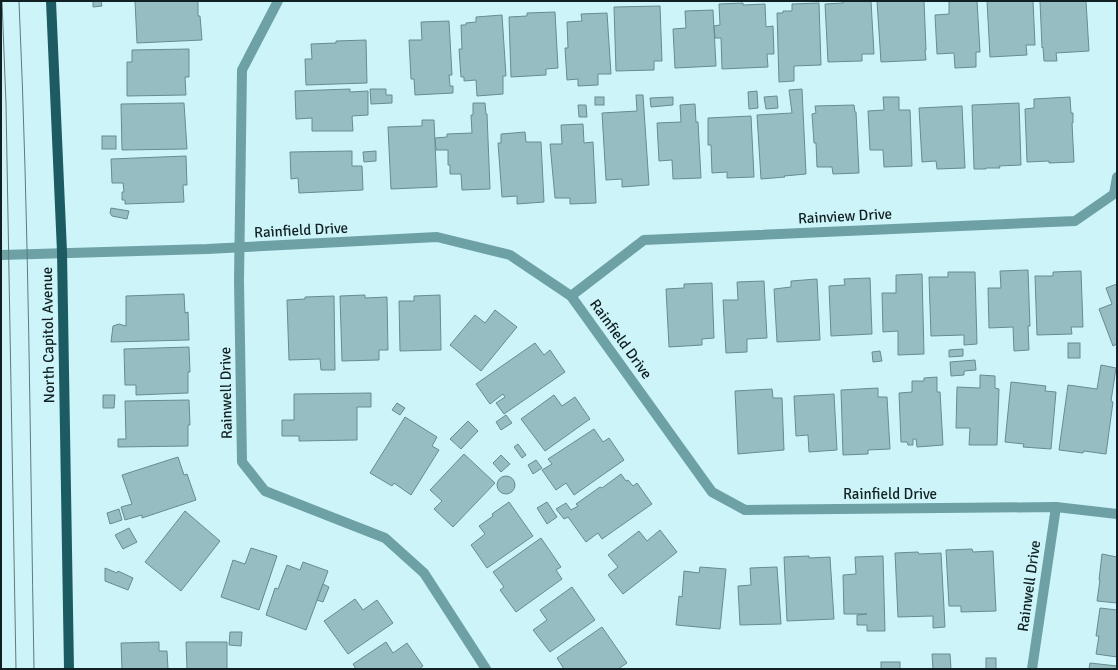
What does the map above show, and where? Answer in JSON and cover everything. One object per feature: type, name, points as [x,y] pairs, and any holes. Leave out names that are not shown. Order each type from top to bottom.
[{"type":"main road","name":"North Capitol Avenue","points":[[51,1],[62,252],[69,669]]},
{"type":"street","name":"Rainwell Drive","points":[[278,1],[242,70],[240,248],[242,462],[265,491],[385,538],[424,573],[486,669]]},
{"type":"street","name":"Rainview Drive","points":[[572,296],[644,240],[1075,221],[1114,194],[1117,177]]},
{"type":"street","name":"Rainfield Drive","points":[[1,255],[62,252],[240,248],[437,237],[510,255],[572,296],[712,492],[745,510],[1056,507],[1117,514]]},
{"type":"street","name":"Rainwell Drive","points":[[1032,669],[1056,507]]},
{"type":"building","points":[[93,1],[101,1],[102,6],[93,7]]},
{"type":"building","points":[[135,1],[198,1],[198,16],[200,16],[202,40],[137,43]]},
{"type":"building","points":[[843,1],[871,1],[874,54],[862,54],[862,61],[828,62],[825,4],[843,3]]},
{"type":"building","points":[[877,1],[924,1],[926,60],[881,62]]},
{"type":"building","points":[[949,1],[977,1],[980,52],[976,52],[976,67],[955,68],[954,53],[937,54],[935,15],[949,14]]},
{"type":"building","points":[[987,1],[1033,1],[1035,45],[1026,45],[1027,55],[990,57]]},
{"type":"building","points":[[1040,1],[1086,1],[1089,51],[1056,53],[1057,61],[1044,61]]},
{"type":"building","points":[[743,3],[743,5],[765,4],[766,27],[773,26],[774,54],[767,54],[768,67],[722,69],[721,38],[715,38],[714,26],[720,25],[719,4]]},
{"type":"building","points":[[819,3],[821,65],[794,66],[794,81],[779,82],[777,13],[792,11],[792,4]]},
{"type":"building","points":[[660,6],[662,61],[654,61],[654,70],[616,71],[614,7]]},
{"type":"building","points":[[713,10],[716,66],[675,68],[673,29],[686,28],[685,11]]},
{"type":"building","points":[[555,12],[558,68],[546,69],[546,75],[511,77],[509,17],[527,16],[527,13]]},
{"type":"building","points":[[607,13],[611,74],[598,74],[598,85],[578,86],[578,79],[567,80],[565,48],[568,48],[567,22],[582,21],[581,14]]},
{"type":"building","points":[[502,15],[506,76],[503,76],[503,94],[477,96],[476,80],[464,81],[464,77],[461,77],[459,49],[462,49],[461,25],[476,22],[476,17]]},
{"type":"building","points":[[449,21],[452,75],[449,75],[450,86],[453,86],[453,93],[415,95],[414,79],[411,79],[409,40],[422,40],[421,22]]},
{"type":"building","points":[[366,40],[367,83],[306,85],[305,59],[312,59],[311,44]]},
{"type":"building","points":[[189,49],[189,77],[185,77],[186,95],[127,96],[127,62],[132,62],[132,50]]},
{"type":"building","points":[[350,89],[350,92],[368,91],[368,115],[352,116],[353,131],[312,131],[312,118],[296,119],[295,91]]},
{"type":"building","points":[[370,89],[386,89],[386,95],[392,95],[392,103],[371,104]]},
{"type":"building","points":[[802,89],[806,174],[761,179],[757,115],[792,113],[789,90]]},
{"type":"building","points":[[757,91],[758,108],[749,109],[748,92]]},
{"type":"building","points":[[636,95],[643,95],[649,185],[622,187],[622,179],[606,180],[602,113],[637,111]]},
{"type":"building","points":[[777,96],[778,108],[766,109],[764,97]]},
{"type":"building","points":[[595,97],[604,97],[604,105],[595,105]]},
{"type":"building","points":[[673,97],[673,105],[651,107],[650,98]]},
{"type":"building","points":[[883,97],[899,97],[899,110],[910,110],[912,166],[884,167],[883,150],[870,150],[868,111],[884,110]]},
{"type":"building","points":[[1070,97],[1071,113],[1073,113],[1072,123],[1074,162],[1027,162],[1025,109],[1034,108],[1034,99]]},
{"type":"building","points":[[184,103],[187,149],[122,150],[121,104]]},
{"type":"building","points":[[473,103],[485,103],[487,114],[490,189],[462,190],[461,174],[450,174],[450,165],[448,165],[448,150],[436,150],[435,138],[447,137],[447,134],[472,133],[471,115],[473,115]]},
{"type":"building","points":[[1019,103],[1021,165],[999,166],[1000,168],[974,169],[972,105]]},
{"type":"building","points":[[695,104],[696,122],[698,122],[701,178],[673,179],[672,160],[659,161],[657,123],[681,122],[680,105]]},
{"type":"building","points":[[578,105],[586,105],[587,117],[579,117]]},
{"type":"building","points":[[854,105],[856,112],[859,173],[833,174],[832,167],[817,167],[816,143],[814,143],[812,114],[816,113],[815,106]]},
{"type":"building","points":[[962,106],[965,168],[937,169],[936,161],[922,162],[919,108]]},
{"type":"building","points":[[751,116],[754,177],[727,178],[727,172],[712,173],[711,145],[708,145],[708,118]]},
{"type":"building","points":[[422,120],[434,120],[437,187],[391,189],[388,127],[422,126]]},
{"type":"building","points":[[583,124],[584,143],[593,142],[596,203],[570,204],[570,198],[555,198],[550,144],[562,144],[561,125]]},
{"type":"building","points":[[525,132],[526,142],[541,142],[544,202],[517,204],[517,196],[502,197],[498,143],[501,143],[501,134]]},
{"type":"building","points":[[102,136],[116,136],[116,149],[102,149]]},
{"type":"building","points":[[352,151],[352,166],[362,166],[363,190],[299,193],[298,178],[291,179],[290,152]]},
{"type":"building","points":[[376,151],[376,161],[364,162],[363,152]]},
{"type":"building","points":[[186,156],[187,185],[183,185],[184,202],[125,204],[125,200],[122,200],[122,192],[124,192],[123,183],[112,183],[111,159]]},
{"type":"building","points":[[111,208],[129,211],[127,219],[112,216],[110,213]]},
{"type":"building","points":[[1028,270],[1030,326],[1028,326],[1029,350],[1014,351],[1013,327],[989,328],[988,288],[1001,288],[1000,271]]},
{"type":"building","points":[[1081,271],[1083,327],[1071,327],[1072,334],[1037,335],[1035,276],[1053,276],[1053,272]]},
{"type":"building","points":[[948,272],[975,272],[977,344],[964,345],[964,335],[931,336],[929,277],[948,277]]},
{"type":"building","points":[[922,274],[924,354],[898,355],[898,331],[883,332],[882,293],[896,293],[896,275]]},
{"type":"building","points":[[870,278],[872,334],[831,336],[829,286],[845,285],[844,279]]},
{"type":"building","points":[[817,279],[820,340],[777,342],[774,289],[791,287],[791,281]]},
{"type":"building","points":[[764,281],[767,338],[747,339],[747,352],[726,353],[723,300],[738,300],[737,282]]},
{"type":"building","points":[[712,283],[714,338],[702,339],[702,345],[669,347],[666,289],[684,288],[684,284]]},
{"type":"building","points":[[1117,284],[1117,344],[1113,346],[1099,309],[1112,304],[1106,288]]},
{"type":"building","points":[[184,294],[185,313],[188,312],[189,340],[111,342],[113,326],[119,324],[126,326],[126,296]]},
{"type":"building","points":[[365,295],[365,298],[387,297],[388,350],[379,350],[379,360],[342,361],[340,296]]},
{"type":"building","points":[[440,295],[441,350],[400,351],[399,301],[414,301],[414,296]]},
{"type":"building","points":[[334,296],[335,370],[321,370],[320,359],[289,360],[287,300],[305,299],[305,297]]},
{"type":"building","points":[[495,310],[517,327],[481,371],[450,345],[475,315],[485,323]]},
{"type":"building","points":[[535,343],[544,355],[550,350],[565,372],[504,414],[496,403],[505,397],[503,394],[490,404],[476,384]]},
{"type":"building","points":[[1068,343],[1080,343],[1080,358],[1068,358]]},
{"type":"building","points":[[189,347],[190,372],[188,372],[188,393],[136,395],[136,385],[125,385],[124,349]]},
{"type":"building","points":[[963,349],[963,356],[949,357],[949,350]]},
{"type":"building","points":[[880,351],[882,361],[873,362],[872,352]]},
{"type":"building","points":[[975,360],[976,370],[964,371],[964,375],[951,376],[950,362]]},
{"type":"building","points":[[1101,365],[1116,368],[1106,454],[1059,450],[1068,385],[1097,389]]},
{"type":"building","points":[[980,375],[995,376],[995,388],[999,389],[997,445],[969,445],[970,428],[956,428],[957,387],[980,388]]},
{"type":"building","points":[[937,377],[937,392],[940,392],[943,445],[917,447],[916,439],[913,439],[913,445],[908,445],[907,442],[901,442],[899,393],[912,392],[912,381],[924,381],[924,378]]},
{"type":"building","points":[[1011,382],[1046,386],[1045,391],[1056,392],[1051,449],[1023,447],[1024,444],[1005,442]]},
{"type":"building","points":[[878,388],[878,397],[887,397],[890,449],[868,450],[868,454],[843,455],[841,390]]},
{"type":"building","points":[[772,389],[773,398],[782,398],[784,450],[738,454],[735,391]]},
{"type":"building","points":[[371,393],[371,407],[357,407],[357,440],[299,441],[299,436],[282,436],[282,420],[294,420],[294,394]]},
{"type":"building","points":[[834,394],[837,450],[809,452],[808,435],[796,436],[794,396]]},
{"type":"building","points":[[103,395],[115,395],[114,408],[103,408]]},
{"type":"building","points":[[554,395],[562,406],[575,397],[590,419],[545,451],[521,419]]},
{"type":"building","points":[[189,400],[190,425],[188,425],[188,446],[118,447],[118,439],[126,439],[125,401]]},
{"type":"building","points":[[397,403],[405,408],[400,415],[392,410]]},
{"type":"building","points":[[506,415],[512,423],[501,430],[496,422]]},
{"type":"building","points":[[405,417],[437,437],[432,446],[439,450],[411,495],[394,483],[392,486],[370,473]]},
{"type":"building","points":[[468,421],[478,431],[461,449],[450,439]]},
{"type":"building","points":[[594,429],[603,442],[609,438],[624,460],[574,495],[566,483],[556,490],[542,470],[552,464],[548,459]]},
{"type":"building","points":[[518,444],[526,455],[522,458],[514,447]]},
{"type":"building","points":[[464,454],[495,483],[453,527],[434,509],[442,501],[430,490]]},
{"type":"building","points":[[501,455],[510,464],[501,472],[493,463]]},
{"type":"building","points":[[178,457],[184,475],[187,474],[196,500],[142,518],[142,515],[125,520],[121,507],[132,504],[122,475]]},
{"type":"building","points":[[536,460],[542,468],[533,474],[528,465]]},
{"type":"building","points":[[621,474],[626,481],[628,480],[633,486],[637,483],[652,504],[602,539],[598,533],[586,542],[568,517],[564,519],[556,509],[566,503],[571,510],[578,506],[576,504]]},
{"type":"building","points":[[506,476],[512,479],[515,485],[512,491],[506,494],[500,491],[497,485],[500,479]]},
{"type":"building","points":[[509,502],[533,536],[487,568],[471,545],[485,534],[479,526],[493,516],[492,514]]},
{"type":"building","points":[[547,502],[557,517],[547,524],[537,508]]},
{"type":"building","points":[[119,509],[122,520],[110,524],[107,513]]},
{"type":"building","points":[[185,511],[220,541],[181,591],[145,562]]},
{"type":"building","points":[[129,528],[137,542],[123,549],[115,535]]},
{"type":"building","points":[[660,530],[677,552],[623,594],[608,575],[618,567],[608,555],[639,531],[647,541]]},
{"type":"building","points":[[541,538],[561,567],[556,570],[562,579],[516,612],[500,590],[504,587],[493,572]]},
{"type":"building","points":[[251,548],[277,556],[259,610],[221,597],[233,560],[245,564]]},
{"type":"building","points":[[972,549],[973,552],[993,551],[996,611],[961,612],[961,606],[949,606],[946,550]]},
{"type":"building","points":[[918,552],[919,554],[941,553],[945,627],[933,628],[933,616],[898,617],[895,553]]},
{"type":"building","points":[[1102,554],[1117,557],[1117,603],[1097,601]]},
{"type":"building","points":[[809,556],[809,558],[830,557],[834,619],[787,621],[784,557]]},
{"type":"building","points":[[883,556],[885,631],[867,631],[867,625],[857,625],[857,615],[867,614],[844,614],[843,575],[856,574],[855,557]]},
{"type":"building","points":[[303,562],[328,571],[306,630],[266,615],[275,588],[278,589],[287,565],[300,570]]},
{"type":"building","points":[[700,567],[726,569],[720,629],[676,625],[679,596],[682,597],[684,571],[699,573]]},
{"type":"building","points":[[777,567],[781,624],[740,625],[738,586],[751,585],[750,568]]},
{"type":"building","points":[[105,568],[117,573],[118,571],[133,578],[128,590],[105,581]]},
{"type":"building","points":[[323,584],[329,587],[323,602],[317,600]]},
{"type":"building","points":[[572,587],[595,620],[550,652],[533,630],[547,620],[540,610]]},
{"type":"building","points":[[355,599],[363,610],[377,600],[393,623],[348,654],[324,621]]},
{"type":"building","points":[[1100,608],[1117,610],[1117,657],[1096,654],[1099,636],[1096,636]]},
{"type":"building","points":[[602,627],[627,663],[618,669],[564,669],[557,658]]},
{"type":"building","points":[[230,632],[242,632],[241,646],[229,645]]},
{"type":"building","points":[[159,642],[159,651],[167,651],[168,669],[122,669],[121,643]]},
{"type":"building","points":[[186,642],[227,642],[227,669],[187,669]]},
{"type":"building","points":[[386,642],[393,653],[407,643],[423,666],[419,669],[356,669],[353,664]]},
{"type":"building","points":[[932,654],[950,654],[951,669],[933,669]]},
{"type":"building","points":[[986,658],[996,658],[996,669],[986,669]]},
{"type":"building","points":[[881,662],[900,662],[900,669],[881,669]]},
{"type":"building","points":[[1090,663],[1117,666],[1117,669],[1089,669]]},
{"type":"tram line","points":[[2,1],[6,104],[16,669]]},
{"type":"tram line","points":[[19,1],[27,251],[34,669]]}]
